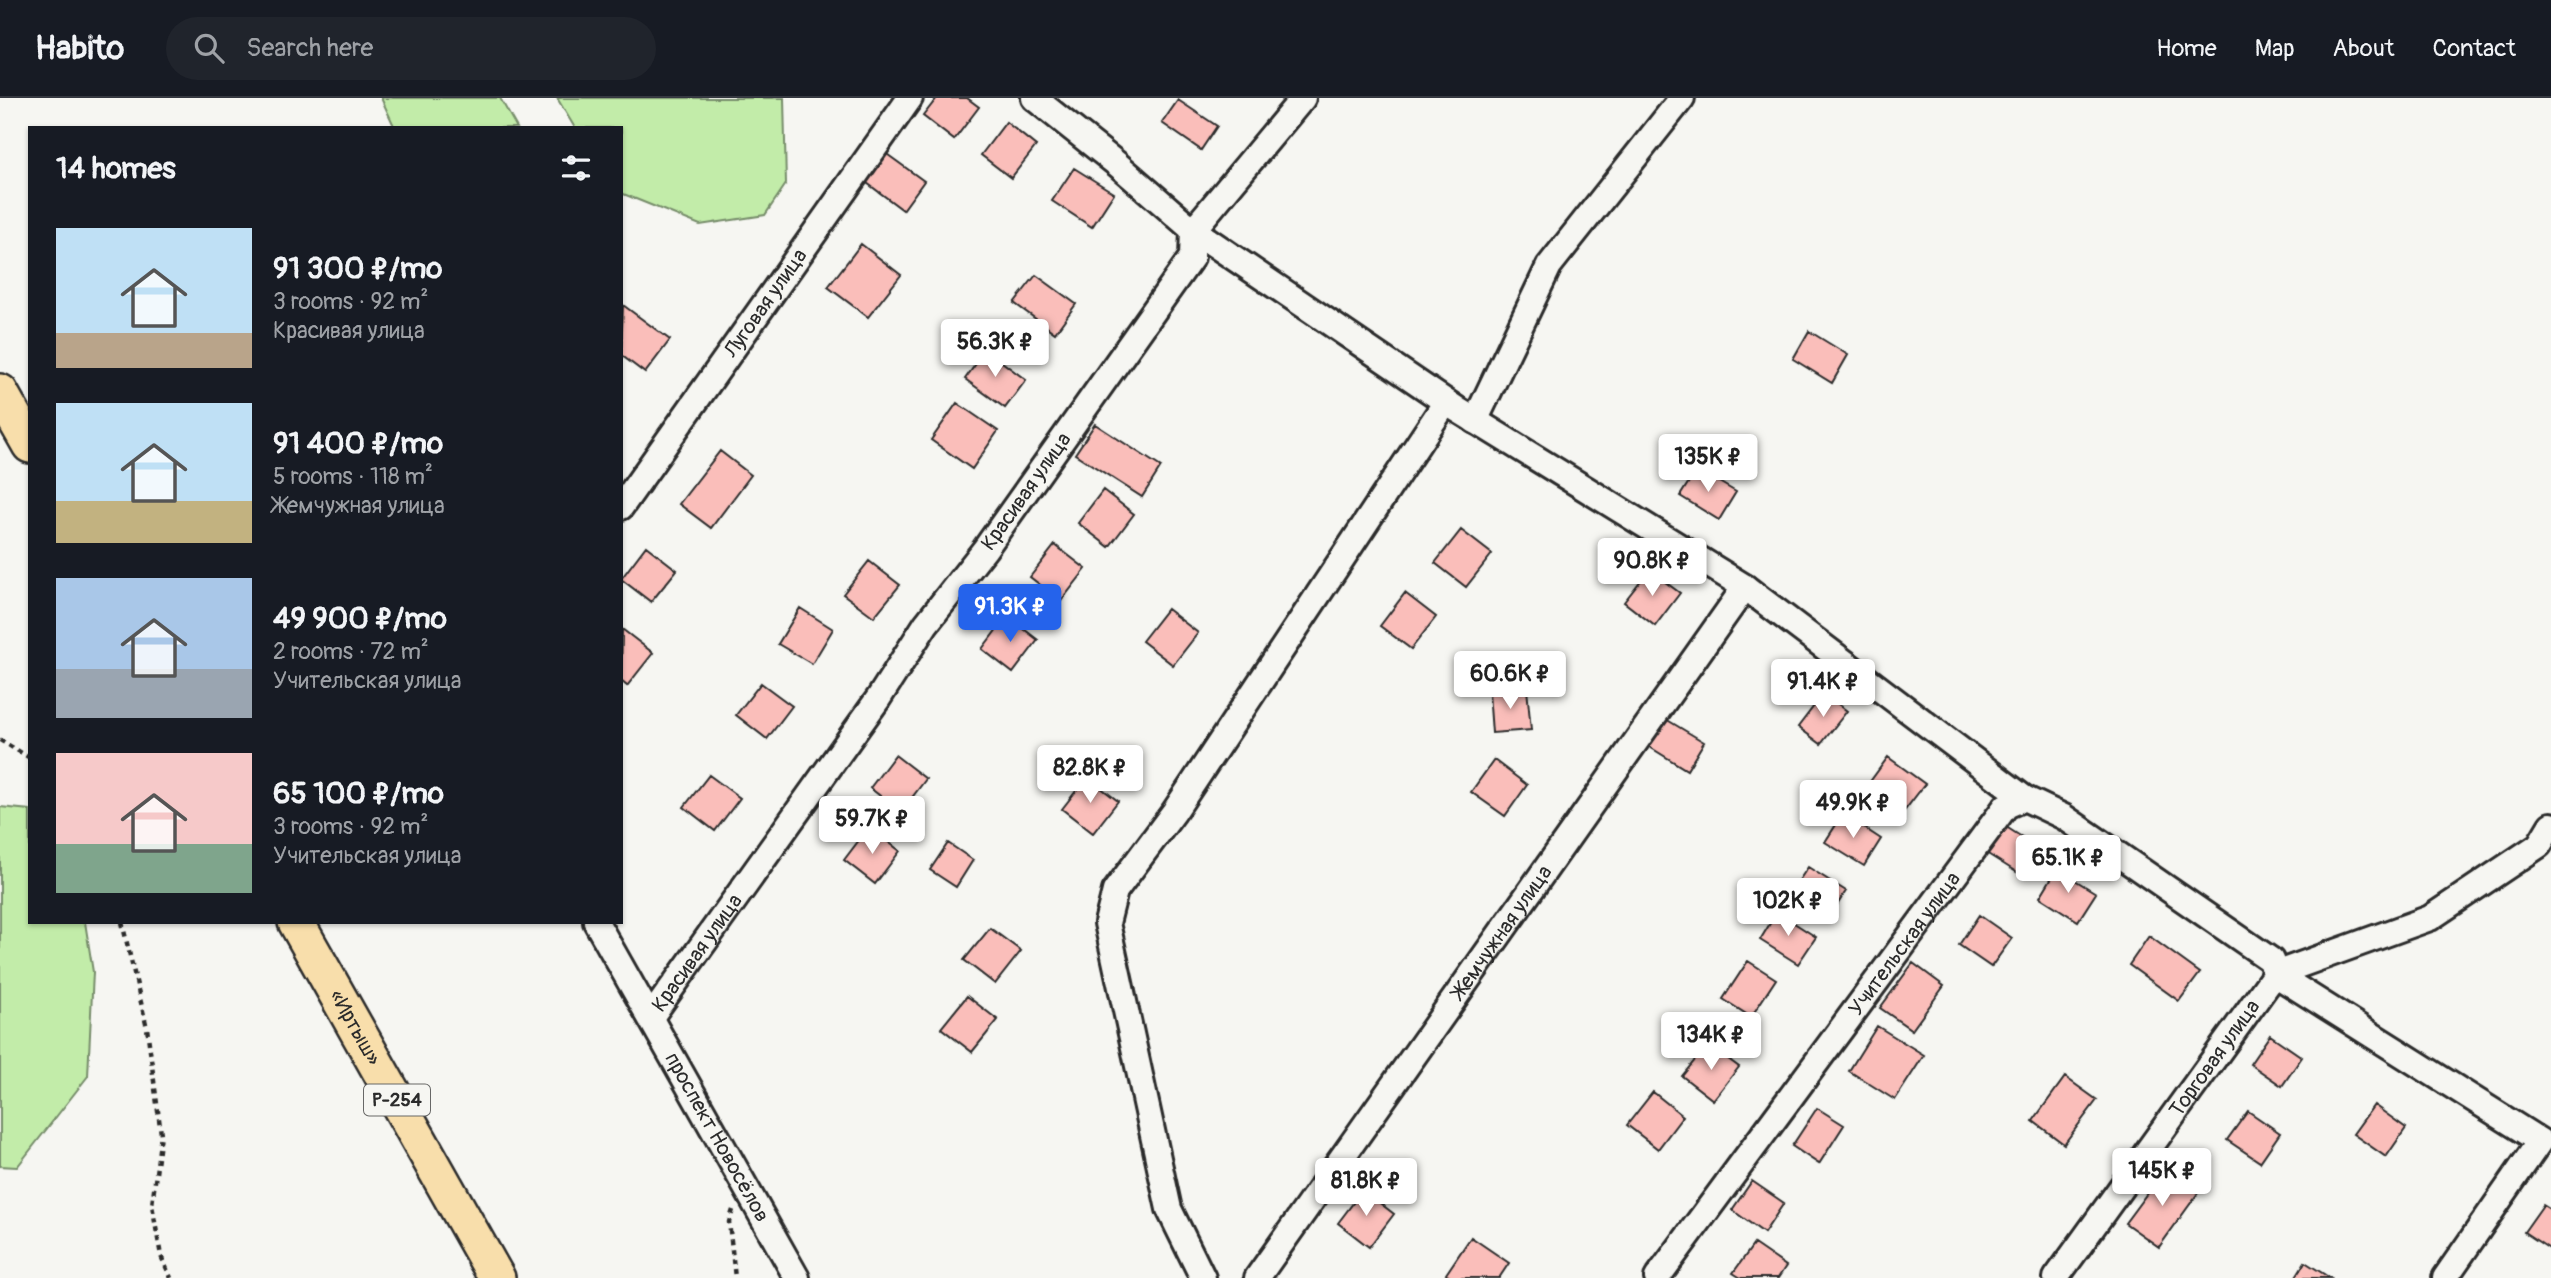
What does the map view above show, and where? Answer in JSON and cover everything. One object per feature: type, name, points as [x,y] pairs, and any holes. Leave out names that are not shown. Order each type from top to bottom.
[{"type":"highway","points":[[0,392],[28,441]]},
{"type":"highway","name":"«Иртыш»","points":[[297,924],[497,1278]]},
{"type":"street","name":"Луговая улица","points":[[623,504],[910,98]]},
{"type":"street","points":[[1034,98],[1117,164],[1193,230],[1475,421],[1745,587],[2024,797],[2064,817],[2272,960],[2275,974],[2545,1145],[2445,1278]]},
{"type":"street","points":[[1193,230],[1303,98]]},
{"type":"street","points":[[1475,421],[1549,266],[1682,98]]},
{"type":"street","name":"Красивая улица","points":[[651,1017],[878,699],[926,624],[985,549],[1192,257],[1193,230]]},
{"type":"street","points":[[1203,1278],[1169,1209],[1107,923],[1115,891],[1174,813],[1446,402]]},
{"type":"street","name":"Жемчужная улица","points":[[1257,1278],[1745,587]]},
{"type":"street","name":"Учительская улица","points":[[1657,1278],[2006,806],[2024,797]]},
{"type":"street","points":[[2275,974],[2430,918],[2539,845],[2551,825]]},
{"type":"street","name":"проспект Новосёлов","points":[[597,924],[743,1178],[797,1278]]},
{"type":"street","name":"Торговая улица","points":[[2056,1278],[2275,974]]},
{"type":"path","points":[[0,740],[28,757]]},
{"type":"path","points":[[122,924],[147,1028],[161,1134],[152,1205],[161,1256],[172,1278]]},
{"type":"path","points":[[735,1278],[729,1222],[743,1178]]},
{"type":"green space","points":[[381,98],[500,98],[516,126],[394,126]]},
{"type":"green space","points":[[557,98],[784,98],[786,184],[765,215],[700,225],[623,194],[623,126],[574,126]]},
{"type":"green space","points":[[0,807],[28,810],[28,924],[85,924],[93,972],[88,1076],[17,1167],[0,1166]]},
{"type":"building","points":[[937,98],[967,98],[979,107],[954,140],[923,116]]},
{"type":"building","points":[[1178,100],[1217,126],[1201,150],[1162,123]]},
{"type":"building","points":[[1006,122],[1036,146],[1011,178],[981,155]]},
{"type":"building","points":[[884,152],[924,181],[903,210],[863,180]]},
{"type":"building","points":[[1074,168],[1114,193],[1092,227],[1052,201]]},
{"type":"building","points":[[861,244],[901,275],[868,317],[828,287]]},
{"type":"building","points":[[1036,275],[1076,304],[1055,333],[1014,303]]},
{"type":"building","points":[[623,305],[670,340],[645,373],[623,356]]},
{"type":"building","points":[[1809,331],[1848,355],[1832,383],[1793,359]]},
{"type":"building","points":[[986,350],[1026,380],[1005,408],[965,379]]},
{"type":"building","points":[[957,403],[998,431],[972,469],[931,440]]},
{"type":"building","points":[[1095,424],[1161,467],[1142,497],[1075,454]]},
{"type":"building","points":[[720,451],[751,475],[711,528],[679,504]]},
{"type":"building","points":[[1697,469],[1736,492],[1719,520],[1680,496]]},
{"type":"building","points":[[1103,490],[1134,514],[1109,547],[1078,523]]},
{"type":"building","points":[[1461,530],[1492,554],[1466,587],[1435,563]]},
{"type":"building","points":[[1055,545],[1086,569],[1061,601],[1030,577]]},
{"type":"building","points":[[646,546],[677,570],[651,602],[623,581],[623,576]]},
{"type":"building","points":[[869,561],[900,585],[874,617],[843,594]]},
{"type":"building","points":[[1649,570],[1680,593],[1655,626],[1624,602]]},
{"type":"building","points":[[1405,593],[1436,617],[1411,649],[1380,626]]},
{"type":"building","points":[[800,608],[833,629],[812,664],[778,644]]},
{"type":"building","points":[[1167,609],[1198,633],[1173,665],[1142,641]]},
{"type":"building","points":[[1007,616],[1038,640],[1013,673],[982,649]]},
{"type":"building","points":[[623,630],[653,653],[627,686],[623,683]]},
{"type":"building","points":[[761,683],[792,706],[767,739],[736,715]]},
{"type":"building","points":[[1527,689],[1531,730],[1492,733],[1489,692]]},
{"type":"building","points":[[1824,693],[1847,711],[1821,744],[1798,727]]},
{"type":"building","points":[[1664,718],[1704,742],[1687,770],[1648,746]]},
{"type":"building","points":[[895,755],[926,779],[901,812],[870,788]]},
{"type":"building","points":[[1888,757],[1925,784],[1905,810],[1869,783]]},
{"type":"building","points":[[1494,760],[1527,785],[1505,816],[1471,792]]},
{"type":"building","points":[[709,775],[740,798],[715,831],[684,807]]},
{"type":"building","points":[[1087,777],[1118,801],[1093,833],[1062,809]]},
{"type":"building","points":[[1843,814],[1881,839],[1864,866],[1825,842]]},
{"type":"building","points":[[2000,823],[2039,848],[2021,875],[1983,851]]},
{"type":"building","points":[[869,827],[900,851],[875,884],[844,860]]},
{"type":"building","points":[[948,843],[973,860],[956,887],[930,870]]},
{"type":"building","points":[[1808,867],[1846,891],[1829,918],[1790,894]]},
{"type":"building","points":[[2057,869],[2096,893],[2078,921],[2040,897]]},
{"type":"building","points":[[1777,912],[1816,937],[1798,964],[1760,940]]},
{"type":"building","points":[[1979,915],[2012,938],[1991,967],[1959,945]]},
{"type":"building","points":[[990,928],[1021,951],[995,984],[964,960]]},
{"type":"building","points":[[2149,936],[2200,973],[2179,1001],[2129,965]]},
{"type":"building","points":[[1748,961],[1776,979],[1751,1017],[1723,999]]},
{"type":"building","points":[[1913,963],[1944,986],[1912,1030],[1880,1008]]},
{"type":"building","points":[[967,996],[998,1020],[972,1052],[941,1028]]},
{"type":"building","points":[[1877,1026],[1924,1055],[1895,1100],[1849,1071]]},
{"type":"building","points":[[2270,1035],[2302,1057],[2282,1086],[2250,1064]]},
{"type":"building","points":[[1708,1044],[1739,1067],[1713,1100],[1682,1076]]},
{"type":"building","points":[[2065,1077],[2097,1100],[2064,1144],[2033,1121]]},
{"type":"building","points":[[1653,1092],[1683,1116],[1658,1149],[1627,1125]]},
{"type":"building","points":[[2374,1105],[2406,1128],[2386,1157],[2353,1134]]},
{"type":"building","points":[[1817,1108],[1844,1125],[1819,1164],[1792,1146]]},
{"type":"building","points":[[2248,1111],[2280,1133],[2260,1162],[2227,1140]]},
{"type":"building","points":[[2165,1169],[2198,1193],[2159,1247],[2125,1223]]},
{"type":"building","points":[[1752,1181],[1784,1203],[1764,1233],[1732,1210]]},
{"type":"building","points":[[1363,1190],[1394,1214],[1369,1247],[1338,1223]]},
{"type":"building","points":[[2543,1205],[2551,1210],[2551,1250],[2524,1232]]},
{"type":"building","points":[[1471,1237],[1509,1263],[1499,1278],[1451,1278],[1446,1274]]},
{"type":"building","points":[[1754,1244],[1786,1266],[1778,1278],[1741,1278],[1733,1273]]},
{"type":"building","points":[[2305,1262],[2330,1278],[2295,1278]]}]
